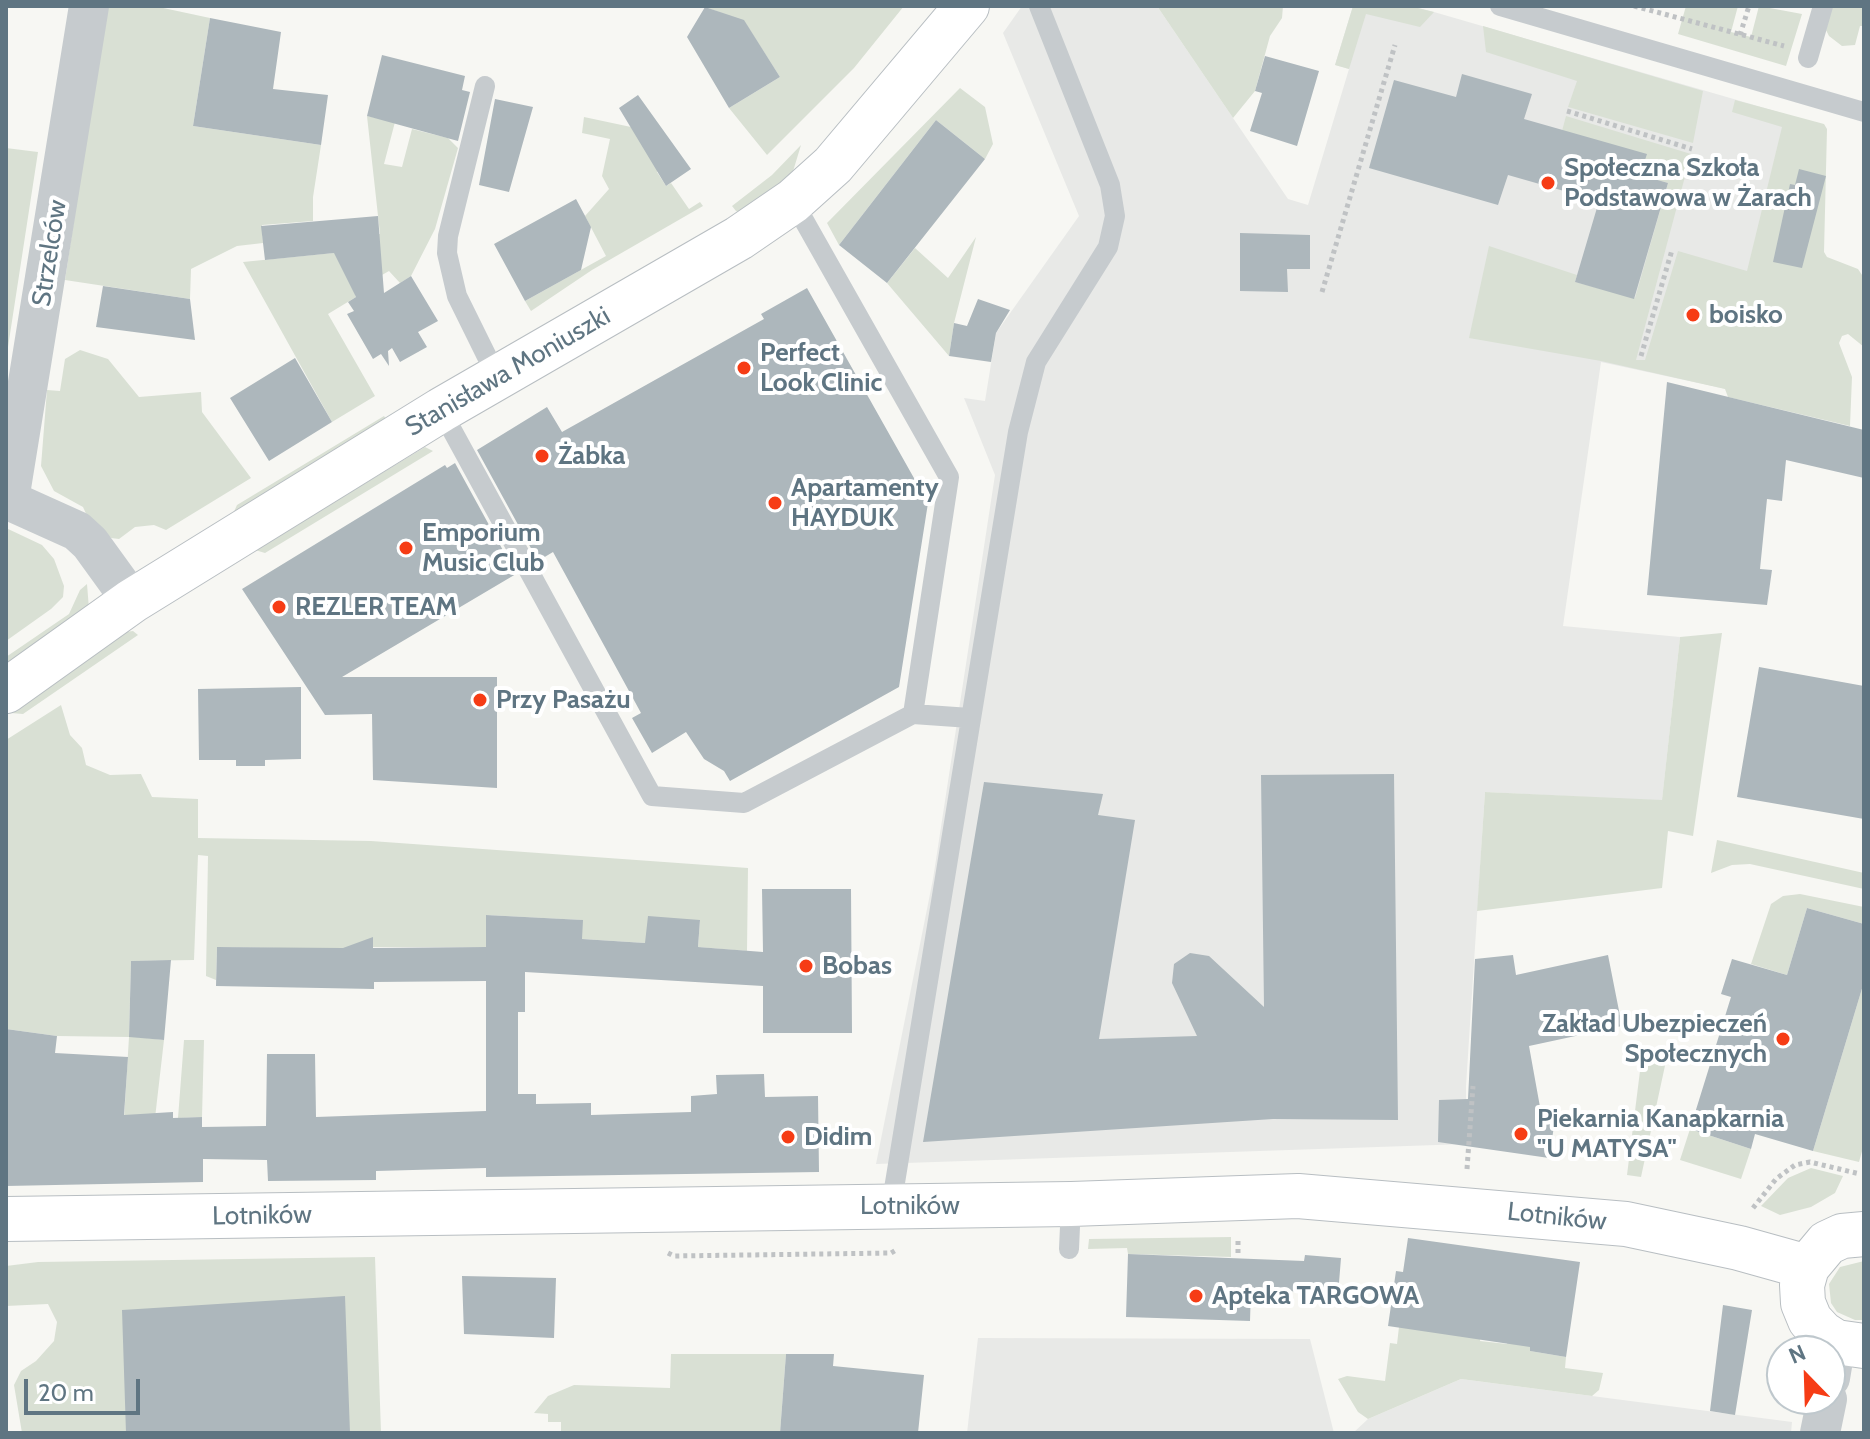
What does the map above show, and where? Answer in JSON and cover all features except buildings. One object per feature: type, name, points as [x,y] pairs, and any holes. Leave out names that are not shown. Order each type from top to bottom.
[{"type":"street","name":"Strzelców","points":[[8,499],[89,6]]},
{"type":"street","name":"Stanisława Moniuszki","points":[[6,691],[132,601],[441,410],[739,238],[793,201],[833,165],[967,6]]},
{"type":"street","points":[[8,499],[77,531],[90,543],[132,601]]},
{"type":"street","name":"Lotników","points":[[6,1219],[1071,1204],[1298,1196],[1626,1224],[1739,1248],[1807,1267]]},
{"type":"street","points":[[1824,1335],[1810,1320],[1803,1303],[1802,1285],[1807,1267],[1827,1243],[1842,1236],[1864,1234]]},
{"type":"lane","points":[[891,1207],[970,718],[1029,386],[1046,344],[1108,247],[1115,216],[1110,185],[1039,6]]},
{"type":"lane","points":[[1500,6],[1864,112]]},
{"type":"lane","points":[[1809,55],[1823,6]]},
{"type":"lane","points":[[485,86],[448,236],[447,253],[457,296],[497,377]]},
{"type":"lane","points":[[793,201],[949,477],[913,714]]},
{"type":"lane","points":[[441,410],[652,796],[744,803],[913,714],[970,718]]},
{"type":"lane","points":[[1069,1249],[1071,1204]]},
{"type":"path","points":[[1634,6],[1809,55]]},
{"type":"path","points":[[1740,35],[1749,6]]},
{"type":"path","points":[[1322,292],[1395,45]]},
{"type":"path","points":[[1567,111],[1692,149]]},
{"type":"path","points":[[1641,356],[1672,250]]},
{"type":"path","points":[[1466,1174],[1473,1086]]},
{"type":"path","points":[[1745,1218],[1776,1179],[1795,1165],[1810,1162],[1860,1174]]},
{"type":"shaded area","points":[[106,6],[154,6],[210,18],[193,126],[321,145],[313,197],[313,221],[262,225],[263,243],[237,246],[191,269],[190,299],[65,280]]},
{"type":"shaded area","points":[[702,6],[904,6],[854,68],[767,155],[729,108],[780,77],[744,21]]},
{"type":"shaded area","points":[[1022,6],[1157,6],[1288,199],[1308,205],[1349,69],[1335,65],[1353,6],[1410,6],[1434,12],[1799,118],[1726,389],[1601,362],[1563,626],[1680,637],[1662,801],[1485,792],[1466,1086],[1466,1144],[876,1164],[933,879],[995,475],[964,398],[985,401],[996,333],[1079,216],[1003,33]]},
{"type":"shaded area","points":[[1157,6],[1283,6],[1282,18],[1270,36],[1255,91],[1233,118]]},
{"type":"shaded area","points":[[1353,6],[1410,6],[1434,12],[1420,27],[1366,14],[1349,69],[1335,65]]},
{"type":"shaded area","points":[[1686,6],[1738,6],[1731,32],[1751,37],[1759,6],[1802,14],[1786,66],[1678,34]]},
{"type":"shaded area","points":[[1832,6],[1864,6],[1864,26],[1860,26],[1855,45],[1842,46],[1829,36],[1826,30]]},
{"type":"shaded area","points":[[1483,26],[1703,91],[1693,143],[1568,107],[1577,81],[1486,52]]},
{"type":"shaded area","points":[[960,88],[985,107],[993,144],[985,159],[936,120],[839,245],[827,223]]},
{"type":"shaded area","points":[[1735,100],[1824,124],[1827,129],[1824,252],[1827,257],[1858,269],[1864,278],[1864,347],[1848,334],[1842,336],[1839,343],[1852,377],[1850,426],[1728,397],[1725,389],[1601,361],[1469,338],[1489,246],[1577,275],[1575,282],[1635,298],[1668,183],[1640,175],[1646,155],[1562,131],[1566,116],[1691,154],[1636,360],[1645,360],[1678,251],[1747,271],[1782,127],[1732,112]]},
{"type":"shaded area","points":[[367,116],[395,122],[384,164],[402,167],[412,129],[448,138],[458,148],[435,229],[411,276],[400,283],[389,271],[354,291],[356,297],[328,314],[375,396],[332,422],[243,262],[363,250],[363,236],[380,234]]},
{"type":"shaded area","points":[[584,117],[631,127],[660,169],[657,172],[666,186],[671,183],[689,209],[700,202],[703,206],[592,270],[531,311],[525,301],[606,256],[585,216],[609,189],[602,176],[610,139],[582,133]]},
{"type":"shaded area","points":[[801,145],[791,178],[739,212],[736,211],[732,206],[772,175]]},
{"type":"shaded area","points":[[6,148],[38,152],[6,360]]},
{"type":"shaded area","points":[[976,237],[954,323],[949,356],[887,283],[915,248],[948,278]]},
{"type":"shaded area","points":[[80,350],[108,359],[139,397],[201,392],[202,412],[251,478],[166,530],[154,525],[135,527],[119,539],[111,538],[88,518],[83,507],[54,491],[41,466],[47,390],[60,391],[65,359]]},
{"type":"shaded area","points":[[384,416],[386,419],[232,516],[237,505]]},
{"type":"shaded area","points":[[425,447],[433,451],[265,553],[255,550]]},
{"type":"shaded area","points":[[6,528],[42,545],[54,559],[64,586],[63,597],[51,609],[6,641]]},
{"type":"shaded area","points":[[87,584],[89,609],[6,676],[6,657],[69,614],[80,590]]},
{"type":"shaded area","points":[[133,631],[138,635],[23,714],[11,713],[125,632]]},
{"type":"shaded area","points":[[1722,633],[1693,836],[1668,831],[1662,888],[1477,911],[1485,792],[1662,800],[1680,637]]},
{"type":"shaded area","points":[[61,705],[70,735],[82,748],[86,765],[110,775],[141,774],[152,797],[198,799],[198,838],[371,841],[748,868],[747,951],[698,947],[700,920],[645,943],[582,939],[582,920],[486,915],[486,947],[373,947],[373,942],[342,949],[217,947],[216,980],[206,976],[208,856],[198,855],[194,960],[131,961],[129,1036],[164,1040],[155,1118],[124,1119],[129,1037],[57,1036],[6,1029],[6,740]]},
{"type":"shaded area","points":[[1717,840],[1864,873],[1864,889],[1750,864],[1732,865],[1711,873]]},
{"type":"shaded area","points":[[1800,894],[1864,907],[1864,924],[1807,908],[1787,975],[1751,964],[1771,904],[1783,896]]},
{"type":"shaded area","points":[[1864,982],[1864,1144],[1859,1162],[1813,1151]]},
{"type":"shaded area","points":[[184,1040],[204,1040],[202,1117],[178,1118]]},
{"type":"shaded area","points":[[1643,1047],[1666,1061],[1641,1177],[1627,1175]]},
{"type":"shaded area","points":[[1690,1129],[1751,1149],[1741,1179],[1680,1160]]},
{"type":"shaded area","points":[[1811,1168],[1843,1176],[1835,1193],[1811,1207],[1780,1215],[1761,1206],[1788,1178]]},
{"type":"shaded area","points":[[1231,1237],[1231,1257],[1128,1254],[1127,1248],[1088,1249],[1089,1239]]},
{"type":"shaded area","points":[[375,1257],[381,1433],[22,1433],[14,1385],[21,1371],[36,1361],[54,1341],[57,1322],[48,1304],[6,1306],[6,1266],[38,1262]]},
{"type":"shaded area","points":[[1864,1261],[1864,1320],[1855,1320],[1837,1312],[1831,1303],[1829,1284],[1840,1267]]},
{"type":"shaded area","points":[[1482,1326],[1480,1341],[1507,1344],[1509,1332],[1532,1335],[1530,1351],[1566,1357],[1565,1368],[1603,1373],[1599,1390],[1592,1396],[1461,1379],[1368,1419],[1358,1412],[1338,1379],[1347,1376],[1385,1381],[1390,1343],[1397,1344],[1399,1327]]},
{"type":"shaded area","points":[[978,1338],[1310,1339],[1334,1433],[967,1433]]},
{"type":"shaded area","points":[[671,1354],[786,1354],[780,1433],[561,1433],[561,1422],[548,1422],[548,1414],[534,1413],[548,1396],[574,1385],[670,1388]]},
{"type":"shaded area","points":[[1461,1379],[1792,1422],[1791,1433],[1353,1433],[1368,1419]]},
{"type":"place","name":"Społeczna Szkoła Podstawowa w Żarach","points":[[1548,183]]},
{"type":"place","name":"boisko","points":[[1693,315]]},
{"type":"place","name":"Perfect Look Clinic","points":[[744,368]]},
{"type":"place","name":"Żabka","points":[[542,456]]},
{"type":"place","name":"Apartamenty HAYDUK","points":[[775,503]]},
{"type":"place","name":"Emporium Music Club","points":[[406,548]]},
{"type":"place","name":"REZLER TEAM","points":[[279,607]]},
{"type":"place","name":"Przy Pasażu","points":[[480,700]]},
{"type":"place","name":"Bobas","points":[[806,966]]},
{"type":"place","name":"Zakład Ubezpieczeń Społecznych","points":[[1783,1039]]},
{"type":"place","name":"Piekarnia Kanapkarnia \"U MATYSA\"","points":[[1521,1134]]},
{"type":"place","name":"Didim","points":[[788,1137]]},
{"type":"place","name":"Apteka TARGOWA","points":[[1196,1296]]}]
